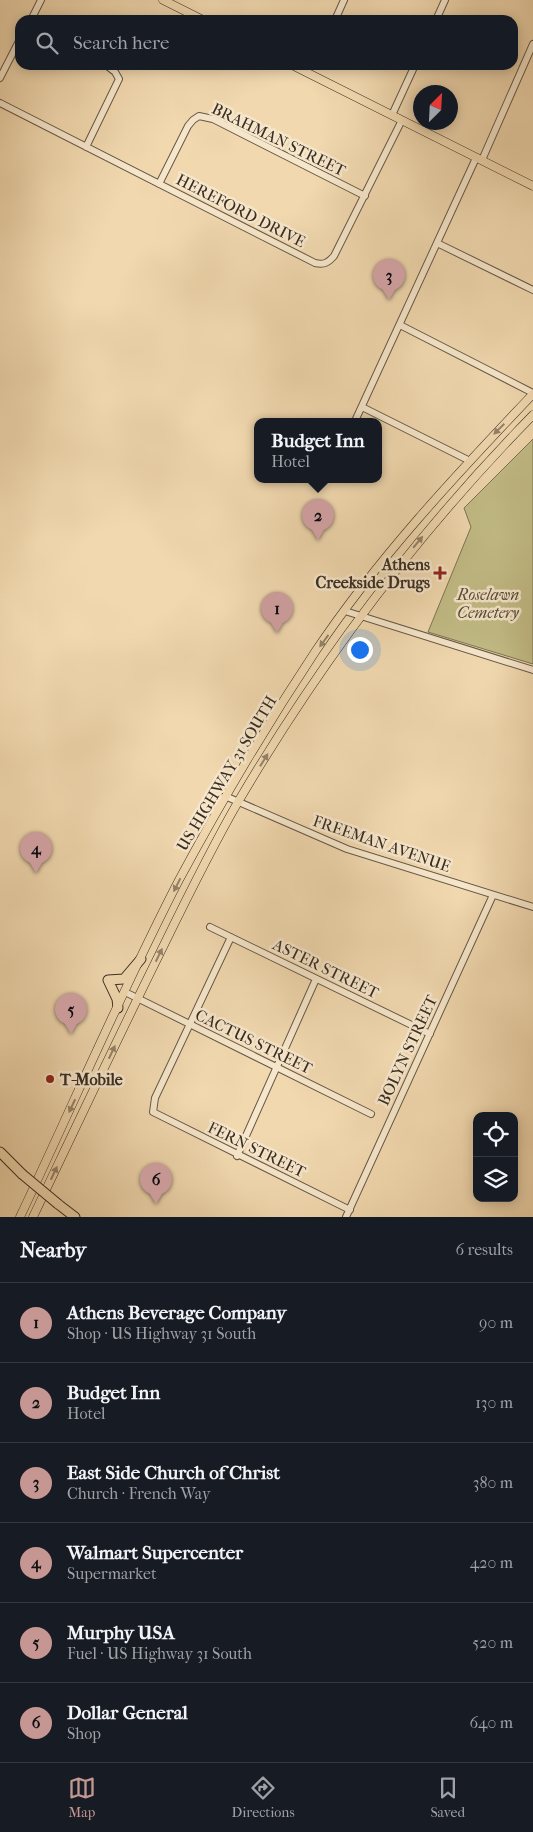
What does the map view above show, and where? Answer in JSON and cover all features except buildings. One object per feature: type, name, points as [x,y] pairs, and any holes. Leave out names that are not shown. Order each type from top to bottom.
[{"type":"highway","points":[[118,1008],[117,999],[108,980],[124,979],[141,959]]},
{"type":"highway","points":[[0,1152],[22,1174],[75,1217]]},
{"type":"highway","points":[[0,1160],[10,1162]]},
{"type":"main road","points":[[163,0],[193,15]]},
{"type":"main road","points":[[311,70],[392,115],[533,186]]},
{"type":"main road","name":"US HIGHWAY 31 SOUTH","points":[[20,1217],[178,882],[225,796],[316,651],[345,612],[414,523],[468,460],[533,393]]},
{"type":"main road","name":"US HIGHWAY 31 SOUTH","points":[[33,1217],[137,999],[238,802],[327,662],[360,616],[421,538],[533,415]]},
{"type":"street","points":[[34,15],[41,0]]},
{"type":"street","points":[[337,15],[344,0]]},
{"type":"street","points":[[438,15],[445,0]]},
{"type":"street","points":[[356,418],[437,243],[533,44]]},
{"type":"street","points":[[0,78],[15,49]]},
{"type":"street","points":[[86,147],[119,79],[112,70]]},
{"type":"street","points":[[392,115],[413,70]]},
{"type":"street","name":"HEREFORD DRIVE","points":[[0,103],[315,263],[322,264],[329,262],[334,256],[402,120]]},
{"type":"street","name":"BRAHMAN STREET","points":[[159,184],[188,126],[192,120],[199,116],[213,119],[365,196]]},
{"type":"street","points":[[437,243],[533,290]]},
{"type":"street","points":[[400,325],[533,393]]},
{"type":"street","points":[[362,407],[468,460]]},
{"type":"street","points":[[345,612],[533,670]]},
{"type":"street","name":"FREEMAN AVENUE","points":[[225,796],[347,849],[533,907]]},
{"type":"street","name":"BOLYN STREET","points":[[346,1217],[493,895]]},
{"type":"street","name":"ASTER STREET","points":[[210,927],[430,1034]]},
{"type":"street","points":[[190,1024],[231,937]]},
{"type":"street","points":[[237,1156],[316,979]]},
{"type":"street","name":"CACTUS STREET","points":[[125,992],[371,1114]]},
{"type":"street","name":"FERN STREET","points":[[190,1024],[155,1098],[153,1112],[237,1156],[350,1210]]},
{"type":"green space","name":"Roselawn Cemetery","points":[[533,439],[533,664],[428,632],[471,527],[464,508]]},
{"type":"place","name":"East Side Church of Christ","points":[[389,300]]},
{"type":"place","name":"Budget Inn","points":[[318,540]]},
{"type":"place","name":"Athens Creekside Drugs","points":[[440,573]]},
{"type":"place","name":"Athens Beverage Company","points":[[277,633]]},
{"type":"place","name":"Walmart Supercenter","points":[[36,873]]},
{"type":"place","name":"Murphy USA","points":[[71,1034]]},
{"type":"place","name":"T-Mobile","points":[[50,1079]]},
{"type":"place","name":"Dollar General","points":[[156,1204]]}]
